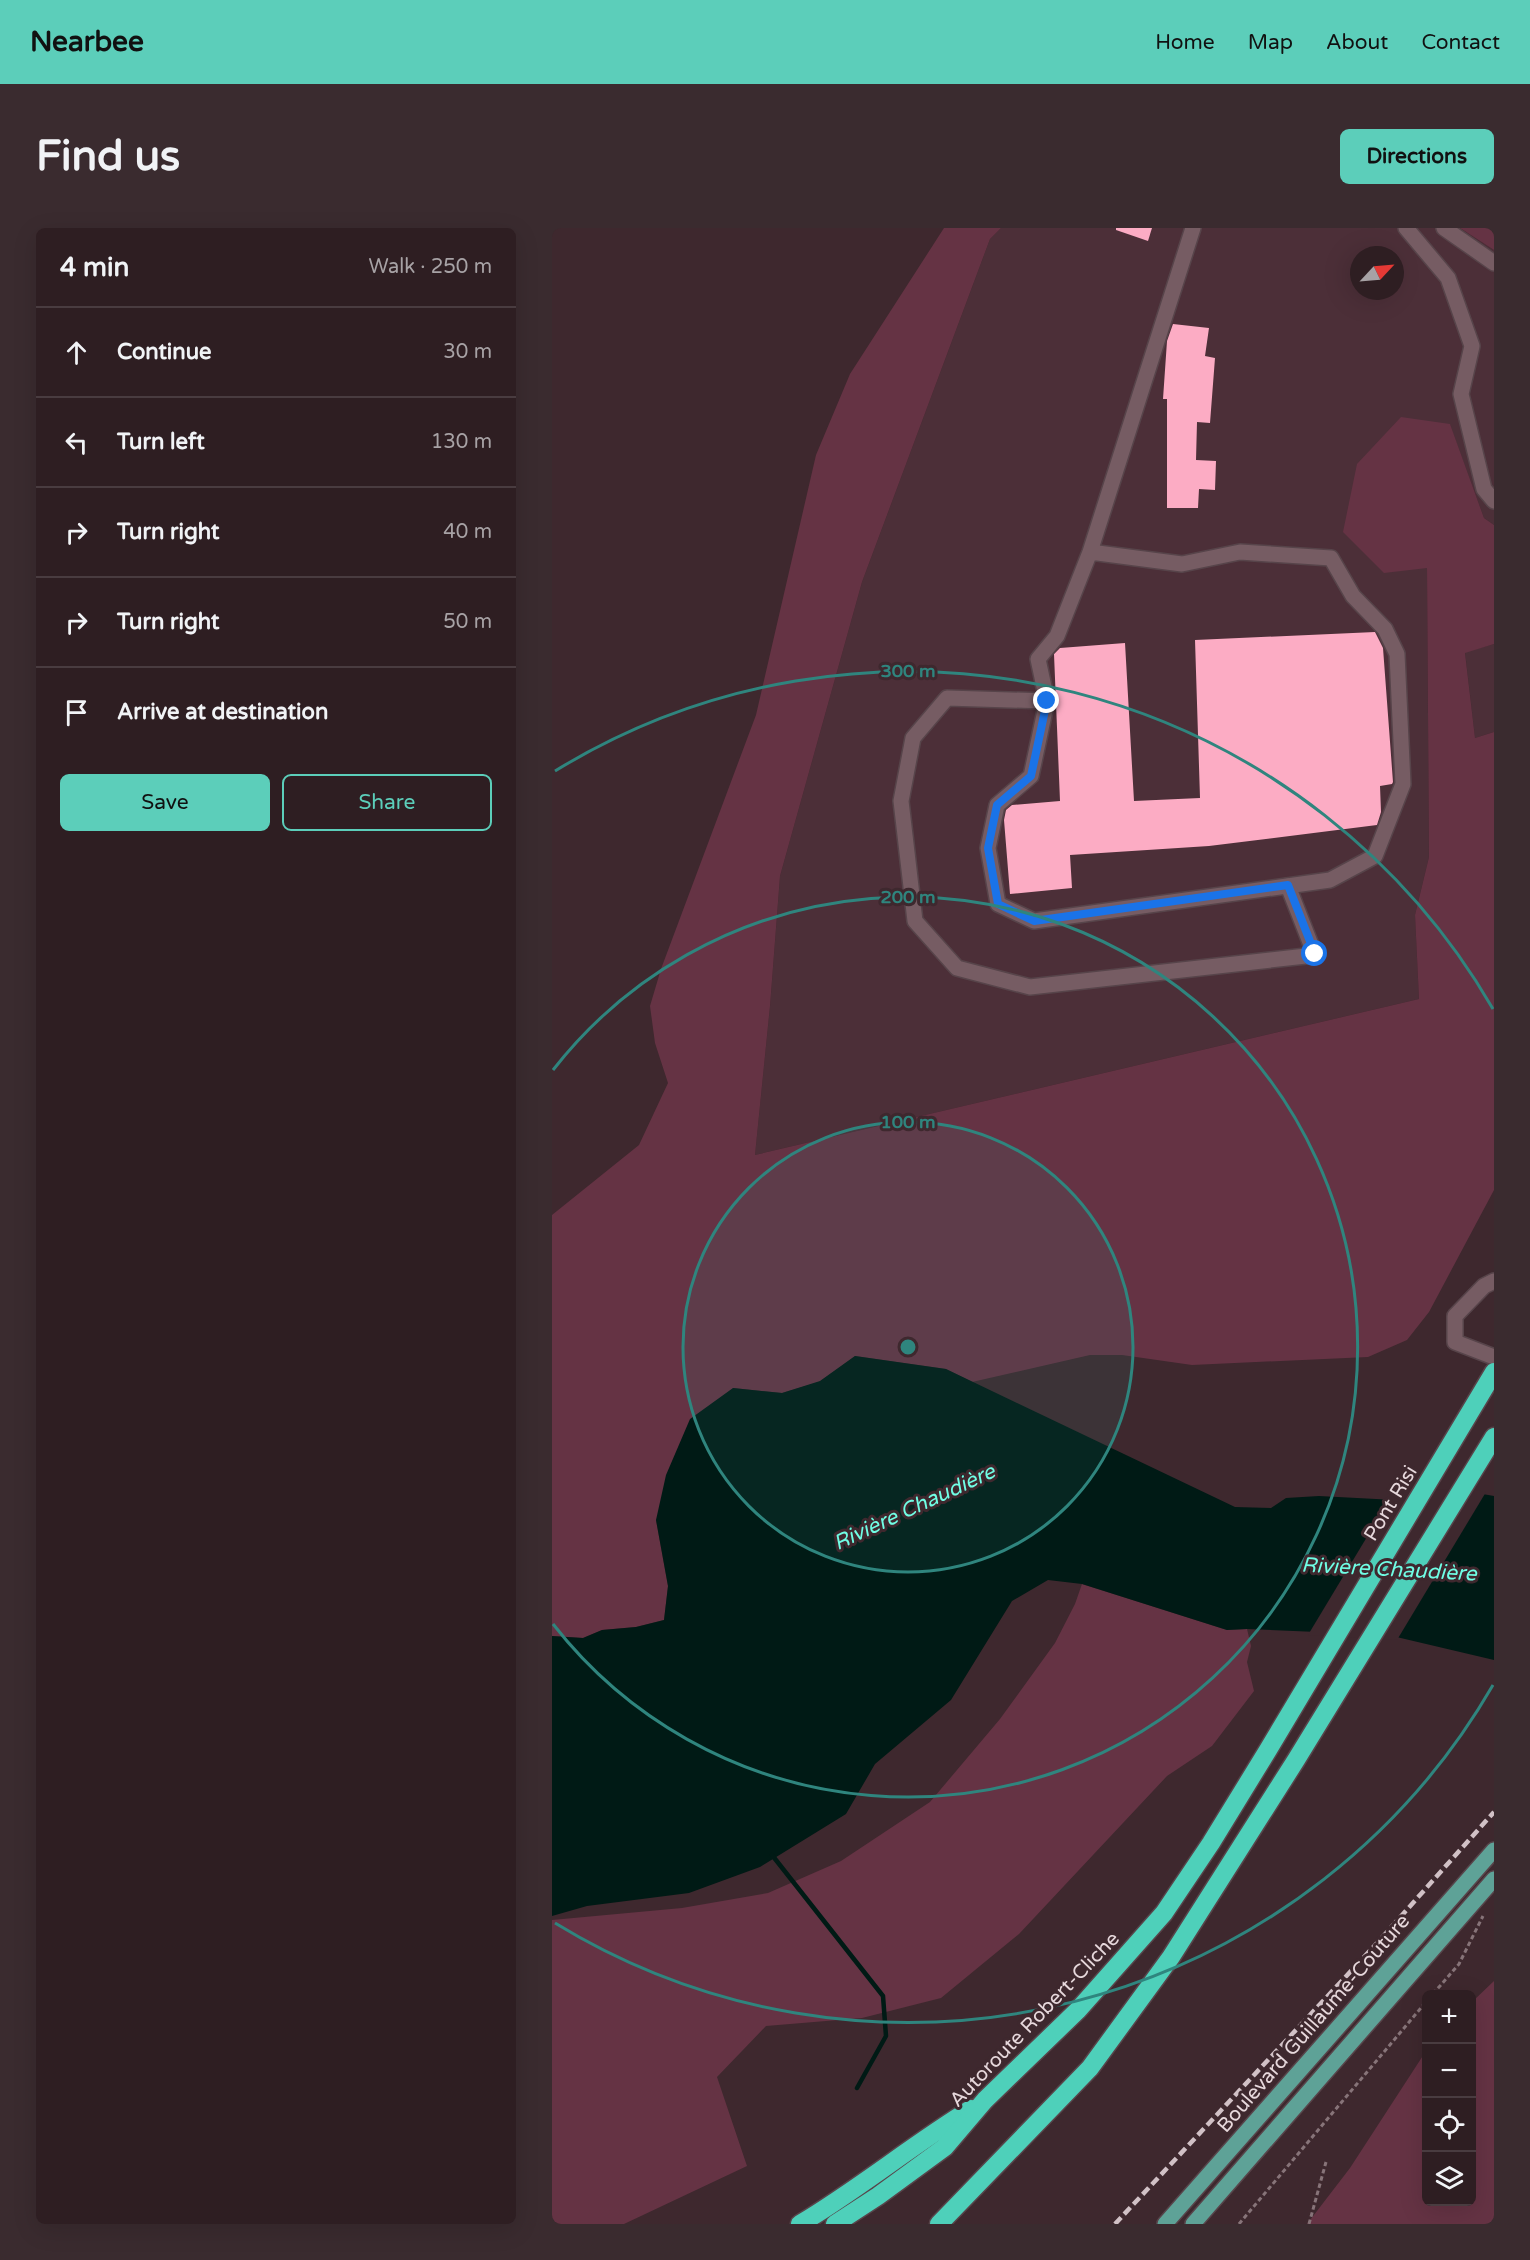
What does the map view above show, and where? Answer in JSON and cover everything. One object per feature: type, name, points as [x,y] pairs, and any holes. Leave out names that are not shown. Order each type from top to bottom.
[{"type":"highway","name":"Pont Risi","points":[[1268,1750],[1494,1372]]},
{"type":"highway","points":[[939,2224],[1090,2068],[1171,1957],[1296,1760],[1494,1437]]},
{"type":"highway","name":"Autoroute Robert-Cliche","points":[[835,2224],[945,2147],[985,2100],[1078,2010],[1164,1913],[1211,1843],[1268,1750]]},
{"type":"highway","points":[[800,2224],[847,2195],[940,2128],[985,2100]]},
{"type":"main road","name":"Boulevard Guillaume-Couture","points":[[1165,2224],[1494,1850]]},
{"type":"main road","name":"Boulevard Guillaume-Couture","points":[[1193,2224],[1494,1879]]},
{"type":"lane","points":[[1090,552],[1182,564],[1240,552],[1330,558],[1353,596],[1385,629],[1397,654],[1403,784],[1375,856],[1330,880],[1034,921],[998,904],[988,848],[997,805],[1031,776],[1047,701],[1038,659],[1057,636],[1090,552],[1193,228]]},
{"type":"lane","points":[[1406,228],[1448,278],[1472,346],[1461,394],[1484,489],[1494,501]]},
{"type":"lane","points":[[1444,228],[1494,263]]},
{"type":"lane","points":[[1047,701],[947,698],[912,738],[900,801],[915,921],[957,968],[1030,987],[1315,954],[1288,885]]},
{"type":"lane","points":[[1494,1281],[1484,1286],[1455,1317],[1455,1342],[1494,1357]]},
{"type":"path","points":[[1437,1990],[1459,1964],[1488,1909]]},
{"type":"path","points":[[1239,2224],[1422,2007]]},
{"type":"path","points":[[1309,2224],[1326,2162]]},
{"type":"shaded area","points":[[944,228],[1001,228],[990,239],[862,582],[780,876],[755,1155],[1419,999],[1415,915],[1429,857],[1427,568],[1384,573],[1343,532],[1357,464],[1401,417],[1450,424],[1484,518],[1494,525],[1494,644],[1465,653],[1475,738],[1494,732],[1494,1190],[1429,1312],[1407,1340],[1368,1357],[1192,1365],[1122,1355],[1090,1355],[972,1382],[946,1369],[855,1356],[819,1382],[782,1393],[733,1388],[656,1520],[668,1586],[664,1620],[636,1627],[602,1630],[583,1638],[552,1636],[552,1215],[639,1145],[668,1083],[655,1043],[650,1006],[661,969],[756,715],[816,455],[850,374]]},
{"type":"shaded area","points":[[1001,228],[1460,228],[1494,250],[1494,525],[1484,518],[1450,425],[1427,568],[1429,857],[1415,915],[1419,999],[755,1155],[780,876],[862,582],[990,239]]},
{"type":"shaded area","points":[[1460,228],[1494,228],[1494,250]]},
{"type":"shaded area","points":[[1494,644],[1494,732],[1475,738],[1465,652]]},
{"type":"shaded area","points":[[1082,1584],[1227,1630],[1247,1629],[1251,1646],[1247,1662],[1254,1691],[1212,1746],[1167,1776],[1019,1934],[941,1998],[862,2018],[766,2026],[717,2077],[747,2166],[624,2224],[552,2224],[552,1920],[682,1908],[768,1893],[841,1861],[930,1802],[1000,1719],[1055,1643],[1075,1604]]},
{"type":"shaded area","points":[[1494,1981],[1494,2224],[1307,2224],[1350,2168],[1422,2057],[1422,2206],[1476,2206],[1476,1998]]},
{"type":"water","name":"Rivière Chaudière","points":[[855,1356],[946,1369],[1235,1507],[1271,1508],[1286,1498],[1319,1496],[1395,1500],[1471,1492],[1494,1496],[1494,1660],[1388,1635],[1227,1630],[1082,1584],[1048,1580],[1012,1601],[951,1700],[875,1764],[846,1814],[760,1867],[689,1893],[587,1906],[552,1916],[552,1636],[583,1638],[602,1630],[636,1627],[664,1620],[668,1586],[656,1520],[666,1475],[690,1419],[733,1388],[782,1393],[820,1381]]},
{"type":"pier","points":[[1471,1489],[1486,1492],[1397,1640],[1308,1635],[1391,1497],[1431,1490]]},
{"type":"building","points":[[1116,228],[1152,228],[1148,241],[1116,230]]},
{"type":"building","points":[[1173,324],[1209,328],[1205,356],[1215,358],[1210,423],[1197,422],[1196,460],[1216,461],[1215,490],[1199,489],[1198,508],[1167,508],[1167,399],[1163,399],[1167,341]]},
{"type":"building","points":[[1375,632],[1383,648],[1393,782],[1380,786],[1381,812],[1377,825],[1209,846],[1070,855],[1072,888],[1010,894],[1004,820],[1006,810],[1012,805],[1060,801],[1054,654],[1060,648],[1125,643],[1134,801],[1200,798],[1195,640]]},
{"type":"waterway","points":[[772,1855],[883,1996],[886,2036],[857,2088]]},
{"type":"railway","points":[[1115,2224],[1379,1941],[1494,1812]]},
{"type":"route","points":[[1047,701],[1031,776],[997,805],[988,848],[998,904],[1034,921],[1288,885],[1315,954]]}]
